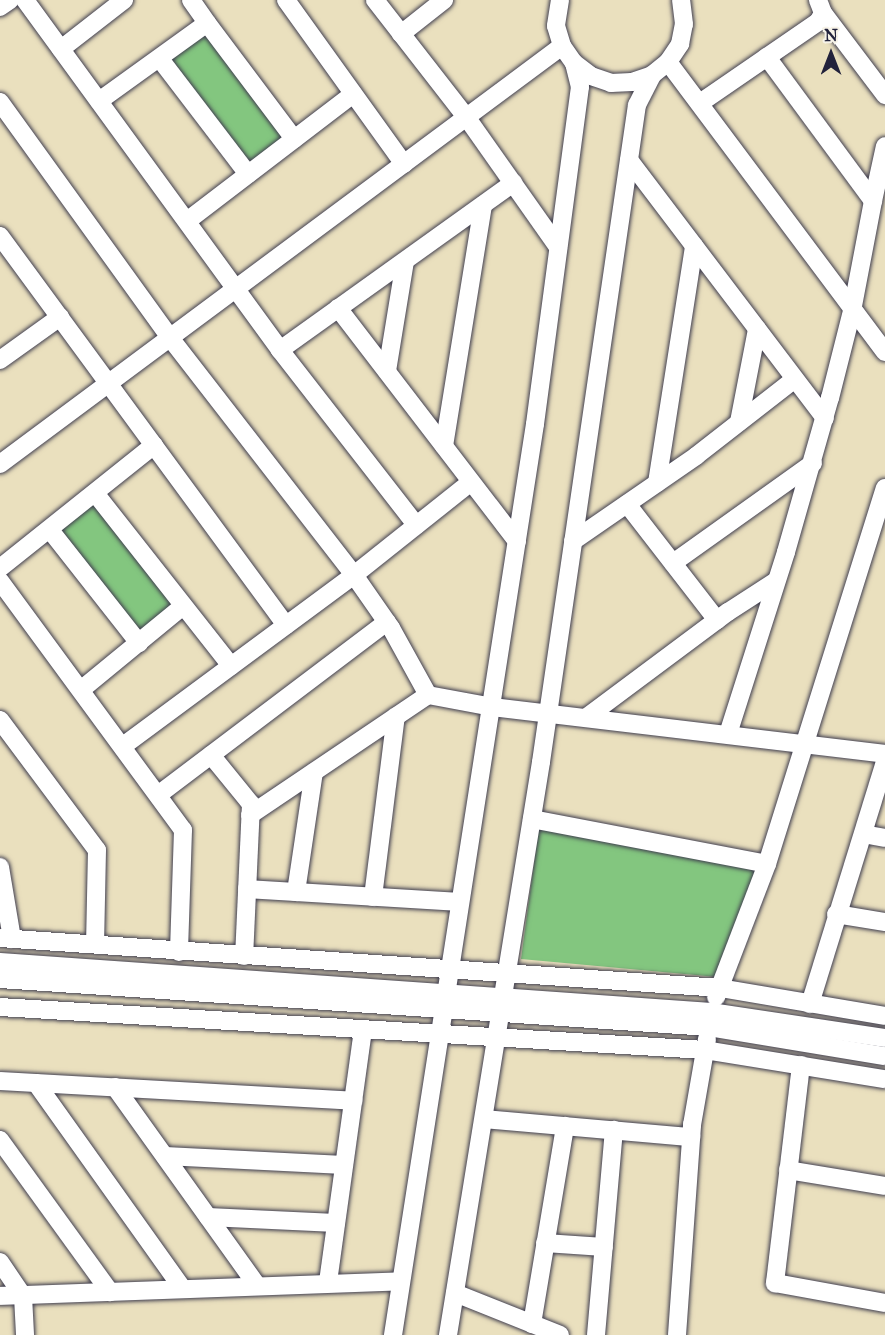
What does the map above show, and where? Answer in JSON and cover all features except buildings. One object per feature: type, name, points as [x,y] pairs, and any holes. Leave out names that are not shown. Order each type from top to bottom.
[{"type":"street","points":[[0,7],[10,0]]},
{"type":"street","points":[[25,0],[280,350],[417,525]]},
{"type":"street","points":[[61,49],[124,0]]},
{"type":"street","points":[[191,0],[294,139]]},
{"type":"street","points":[[286,0],[404,164]]},
{"type":"street","points":[[375,0],[467,118],[558,247]]},
{"type":"street","points":[[401,34],[444,0]]},
{"type":"street","points":[[560,0],[556,26],[562,46],[574,63],[591,76],[611,82],[632,82],[652,75],[668,62],[680,44],[684,24],[681,0]]},
{"type":"street","points":[[700,103],[818,22],[820,7]]},
{"type":"street","points":[[820,7],[885,94]]},
{"type":"street","points":[[99,101],[207,23]]},
{"type":"street","points":[[0,464],[562,46]]},
{"type":"street","points":[[767,57],[873,201]]},
{"type":"street","points":[[160,59],[248,174]]},
{"type":"street","points":[[668,62],[852,311],[885,352]]},
{"type":"street","points":[[393,1335],[517,541],[580,87],[574,63]]},
{"type":"street","points":[[448,1335],[532,819],[637,105],[652,75]]},
{"type":"street","points":[[186,221],[353,94]]},
{"type":"street","points":[[0,102],[171,339],[354,575],[387,622],[428,695]]},
{"type":"street","points":[[728,734],[813,463],[852,311],[885,146]]},
{"type":"street","points":[[629,160],[825,418]]},
{"type":"street","points":[[280,350],[513,183]]},
{"type":"street","points":[[444,446],[483,205]]},
{"type":"street","points":[[0,236],[286,625]]},
{"type":"street","points":[[657,483],[694,246]]},
{"type":"street","points":[[387,370],[405,261]]},
{"type":"street","points":[[338,308],[517,541]]},
{"type":"street","points":[[2,355],[60,317]]},
{"type":"street","points":[[739,422],[757,329]]},
{"type":"street","points":[[573,541],[657,483],[795,379]]},
{"type":"street","points":[[0,568],[154,444]]},
{"type":"street","points":[[673,563],[813,463]]},
{"type":"street","points":[[123,746],[354,575],[471,482]]},
{"type":"street","points":[[677,1335],[691,1137],[710,1019],[767,864],[885,488]]},
{"type":"street","points":[[95,493],[231,666]]},
{"type":"street","points":[[627,504],[717,620]]},
{"type":"street","points":[[50,530],[139,643]]},
{"type":"street","points":[[0,581],[82,689],[183,830],[179,952]]},
{"type":"street","points":[[587,717],[717,620],[776,581]]},
{"type":"street","points":[[82,689],[183,606]]},
{"type":"street","points":[[158,795],[387,622]]},
{"type":"street","points":[[250,816],[428,695],[492,707],[885,754]]},
{"type":"street","points":[[373,897],[396,716]]},
{"type":"street","points":[[0,720],[97,850],[95,944]]},
{"type":"street","points":[[211,755],[251,804],[244,956]]},
{"type":"street","points":[[810,1004],[885,761]]},
{"type":"street","points":[[296,892],[314,772]]},
{"type":"street","points":[[532,819],[767,864]]},
{"type":"street","points":[[862,834],[885,838]]},
{"type":"street","points":[[0,867],[6,938],[179,952],[720,988],[885,1016]]},
{"type":"street","points":[[247,889],[460,902]]},
{"type":"street","points":[[836,914],[885,922]]},
{"type":"street","points":[[0,962],[502,1005],[710,1019],[885,1038]]},
{"type":"street","points":[[0,979],[445,1000]]},
{"type":"street","points":[[0,1007],[705,1050],[885,1079]]},
{"type":"street","points":[[710,1019],[885,1056]]},
{"type":"street","points":[[328,1282],[363,1029]]},
{"type":"street","points":[[801,1065],[775,1283],[885,1303]]},
{"type":"street","points":[[0,1081],[353,1101]]},
{"type":"street","points":[[36,1083],[182,1288]]},
{"type":"street","points":[[115,1087],[257,1284]]},
{"type":"street","points":[[484,1119],[691,1137]]},
{"type":"street","points":[[532,1324],[565,1126]]},
{"type":"street","points":[[596,1335],[614,1130]]},
{"type":"street","points":[[0,1140],[110,1292]]},
{"type":"street","points":[[165,1156],[344,1165]]},
{"type":"street","points":[[788,1170],[885,1186]]},
{"type":"street","points":[[208,1217],[336,1223]]},
{"type":"street","points":[[545,1243],[604,1247]]},
{"type":"street","points":[[0,1262],[23,1296],[25,1335]]},
{"type":"street","points":[[0,1296],[257,1284],[401,1281]]},
{"type":"street","points":[[455,1293],[560,1335]]},
{"type":"green space","points":[[204,31],[287,136],[250,165],[168,60]]},
{"type":"green space","points":[[94,502],[175,604],[139,632],[59,530]]},
{"type":"green space","points":[[539,826],[757,869],[717,977],[521,959]]}]
